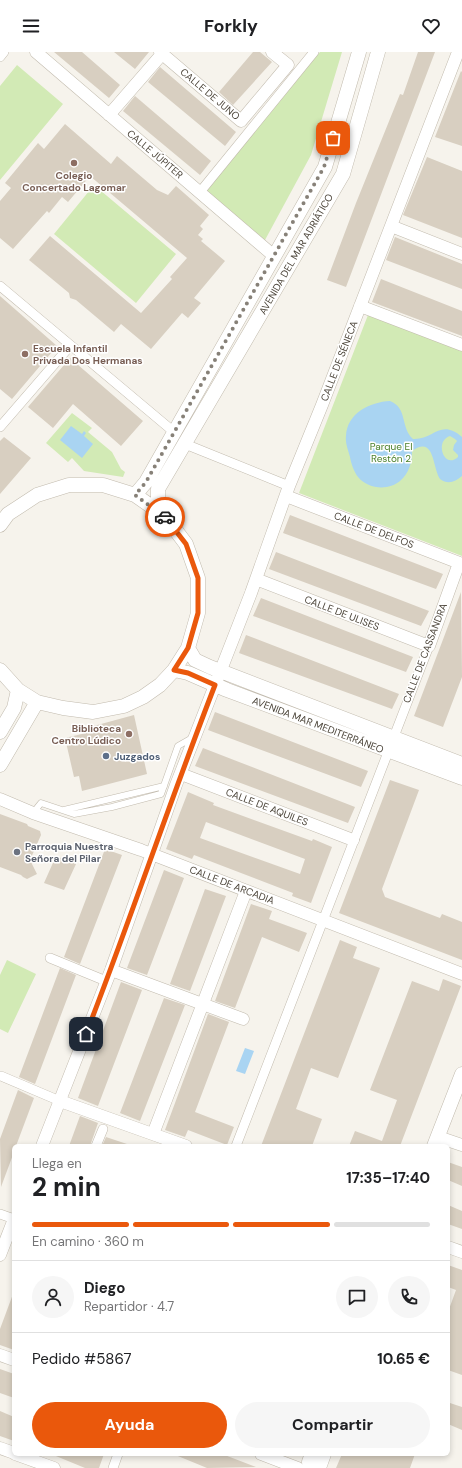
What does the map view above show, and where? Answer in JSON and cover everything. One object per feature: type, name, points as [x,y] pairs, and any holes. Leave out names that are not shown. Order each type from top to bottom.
[{"type":"street","points":[[0,57],[4,52]]},
{"type":"street","name":"CALLE JÚPITER","points":[[36,52],[274,256]]},
{"type":"street","name":"CALLE DE JUNO","points":[[161,53],[241,121],[288,66],[272,52]]},
{"type":"street","points":[[200,192],[314,52]]},
{"type":"street","name":"AVENIDA DEL MAR ADRIÁTICO","points":[[135,495],[146,482],[324,167],[359,52]]},
{"type":"street","name":"AVENIDA DEL MAR ADRIÁTICO","points":[[164,516],[158,502],[158,489],[343,174],[378,52]]},
{"type":"street","name":"CALLE DE SÉNECA","points":[[43,1144],[109,975],[181,774],[256,580],[288,491],[458,52]]},
{"type":"street","points":[[109,116],[161,53]]},
{"type":"street","points":[[391,226],[462,254]]},
{"type":"street","points":[[0,286],[174,432]]},
{"type":"street","points":[[360,306],[462,345]]},
{"type":"street","points":[[0,427],[70,346]]},
{"type":"street","points":[[185,444],[288,491]]},
{"type":"street","points":[[0,525],[8,514],[37,495],[69,485],[103,485],[135,495],[164,516],[186,544],[198,578],[198,613],[188,648],[174,670],[160,684],[143,697],[124,706],[93,712],[63,708],[37,702],[18,690],[0,670]]},
{"type":"street","name":"CALLE DE DELFOS","points":[[288,491],[460,564]]},
{"type":"street","name":"CALLE DE CASSANDRA","points":[[237,1144],[460,564]]},
{"type":"street","name":"CALLE DE ULISES","points":[[256,580],[429,646]]},
{"type":"street","name":"AVENIDA MAR MEDITERRÁNEO","points":[[188,648],[195,660],[390,744],[462,778]]},
{"type":"street","name":"AVENIDA MAR MEDITERRÁNEO","points":[[174,670],[188,673],[215,685],[390,744],[462,764]]},
{"type":"street","points":[[0,730],[14,708],[18,690]]},
{"type":"street","points":[[0,765],[37,702]]},
{"type":"street","name":"CALLE DE AQUILES","points":[[181,774],[353,840]]},
{"type":"street","name":"CALLE DE ARCADIA","points":[[0,799],[33,813],[152,854],[462,974]]},
{"type":"street","points":[[153,1134],[246,891]]},
{"type":"street","points":[[50,958],[202,1004],[243,1020]]},
{"type":"street","points":[[1,1076],[60,1101],[180,1144]]},
{"type":"street","points":[[461,1079],[436,1141],[462,1145]]},
{"type":"street","points":[[97,1144],[102,1130]]},
{"type":"street","points":[[0,1214],[12,1218]]},
{"type":"street","points":[[0,1255],[12,1224]]},
{"type":"street","points":[[450,1248],[462,1252]]},
{"type":"street","points":[[0,1355],[12,1359]]},
{"type":"street","points":[[0,1448],[12,1453]]},
{"type":"street","points":[[21,1456],[54,1468]]},
{"type":"street","points":[[113,1468],[117,1456]]},
{"type":"street","points":[[266,1456],[298,1468]]},
{"type":"street","points":[[310,1468],[309,1462],[311,1456]]},
{"type":"street","points":[[317,1468],[320,1465],[323,1456]]},
{"type":"lane","points":[[33,813],[41,803],[63,810],[164,786],[178,746],[196,735]]},
{"type":"green space","points":[[320,52],[342,52],[311,155],[265,240],[203,190]]},
{"type":"green space","points":[[17,65],[63,104],[0,180],[0,86]]},
{"type":"green space","points":[[94,185],[176,254],[136,303],[54,234]]},
{"type":"green space","name":"Parque El Restón 2","points":[[368,315],[462,351],[462,556],[299,493]]},
{"type":"green space","points":[[72,413],[92,428],[88,432],[112,452],[121,469],[125,472],[123,477],[84,471],[72,458],[68,462],[46,443]]},
{"type":"green space","points":[[7,960],[36,974],[8,1033],[0,1029],[0,975]]},
{"type":"water","points":[[390,401],[396,404],[402,413],[406,429],[413,439],[448,429],[462,437],[462,476],[451,482],[446,482],[440,479],[437,474],[432,454],[425,447],[419,447],[412,451],[411,464],[408,471],[400,481],[395,484],[378,487],[362,481],[358,477],[351,462],[346,441],[347,428],[350,421],[361,410],[368,406]],"holes":[[[450,436],[457,441],[453,450],[458,457],[453,460],[449,460],[443,453],[443,443],[445,439]]]},
{"type":"water","points":[[71,426],[82,434],[84,431],[86,433],[84,436],[93,444],[82,458],[60,440]]},
{"type":"water","points":[[245,1048],[254,1051],[245,1074],[236,1071]]},
{"type":"building","points":[[54,52],[82,52],[120,85],[109,98]]},
{"type":"building","points":[[114,52],[149,52],[135,69]]},
{"type":"building","points":[[253,52],[260,52],[272,62],[233,105],[219,92]]},
{"type":"building","points":[[418,52],[435,52],[346,287],[327,280],[400,94],[403,95]]},
{"type":"building","points":[[160,67],[236,132],[225,146],[148,82]]},
{"type":"building","points":[[461,71],[462,72],[462,146],[435,137]]},
{"type":"building","points":[[135,96],[211,161],[200,175],[123,111]]},
{"type":"building","points":[[65,124],[111,164],[117,156],[157,190],[168,195],[176,186],[209,215],[200,226],[203,229],[198,235],[203,239],[201,241],[225,261],[194,298],[201,303],[188,318],[182,313],[151,349],[121,324],[114,332],[76,300],[70,298],[69,293],[29,260],[50,236],[141,313],[172,279],[170,277],[187,258],[90,176],[68,202],[62,197],[49,213],[47,211],[13,249],[0,238],[0,201],[11,188],[5,183],[38,143],[44,149]]},
{"type":"building","points":[[427,157],[462,171],[462,238],[403,215]]},
{"type":"building","points":[[395,237],[462,264],[462,289],[386,260]]},
{"type":"building","points":[[381,279],[462,311],[462,336],[372,302]]},
{"type":"building","points":[[0,296],[57,346],[12,399],[0,389]]},
{"type":"building","points":[[70,358],[143,421],[121,446],[73,404],[53,428],[28,407]]},
{"type":"building","points":[[4,437],[31,458],[0,494],[0,441]]},
{"type":"building","points":[[290,515],[443,574],[436,589],[283,533]]},
{"type":"building","points":[[276,552],[429,611],[421,626],[269,569]]},
{"type":"building","points":[[461,592],[462,677],[443,727],[414,716]]},
{"type":"building","points":[[261,598],[413,657],[406,672],[253,616]]},
{"type":"building","points":[[246,635],[399,694],[392,709],[239,653]]},
{"type":"building","points":[[215,712],[368,771],[361,787],[208,730]]},
{"type":"building","name":"Juzgados","points":[[134,715],[147,774],[82,791],[79,776],[74,777],[65,738],[90,732],[90,727]]},
{"type":"building","points":[[203,748],[355,807],[348,823],[195,766]]},
{"type":"building","points":[[390,780],[419,790],[382,889],[385,897],[440,918],[442,914],[462,922],[462,960],[339,913]]},
{"type":"building","points":[[188,792],[214,803],[213,805],[312,841],[313,839],[332,847],[311,903],[292,896],[293,893],[194,855],[192,859],[166,849]],"holes":[[[206,822],[305,859],[300,874],[200,838]]]},
{"type":"building","name":"Parroquia Nuestra Señora del Pilar","points":[[0,814],[27,824],[28,826],[40,831],[41,835],[30,860],[37,874],[27,879],[21,875],[0,867]]},
{"type":"building","points":[[105,849],[122,855],[80,964],[64,957]]},
{"type":"building","points":[[56,856],[76,864],[64,890],[44,883]]},
{"type":"building","points":[[164,870],[184,878],[147,975],[127,968]]},
{"type":"building","points":[[205,889],[226,896],[190,991],[170,984]]},
{"type":"building","points":[[251,904],[272,911],[269,919],[307,933],[299,952],[262,937],[235,1008],[215,1001]]},
{"type":"building","points":[[340,940],[357,947],[353,958],[380,968],[338,1078],[311,1068],[296,1109],[322,1119],[313,1144],[262,1144]]},
{"type":"building","points":[[60,968],[76,975],[35,1084],[19,1077]]},
{"type":"building","points":[[443,979],[461,986],[401,1144],[350,1144],[355,1131],[382,1141],[397,1100],[370,1090],[412,981],[439,991]]},
{"type":"building","points":[[121,982],[142,990],[98,1106],[78,1098]]},
{"type":"building","points":[[164,998],[185,1005],[140,1121],[120,1113]]},
{"type":"building","points":[[208,1014],[229,1022],[195,1112],[234,1127],[227,1144],[188,1130],[185,1137],[165,1130]]},
{"type":"building","points":[[18,1090],[34,1098],[17,1144],[12,1144],[12,1157],[1,1187],[0,1139]]},
{"type":"building","points":[[80,1116],[98,1123],[91,1144],[70,1144]]},
{"type":"building","points":[[106,1137],[127,1144],[103,1144]]},
{"type":"building","points":[[450,1163],[462,1167],[462,1186],[450,1181]]},
{"type":"building","points":[[450,1206],[462,1211],[462,1229],[450,1225]]},
{"type":"building","points":[[450,1266],[462,1270],[462,1375],[450,1371],[450,1306],[456,1290],[450,1288]]},
{"type":"building","points":[[12,1297],[12,1349],[0,1345],[0,1329]]},
{"type":"building","points":[[0,1369],[12,1373],[12,1397],[0,1393]]},
{"type":"building","points":[[450,1403],[462,1407],[462,1430],[450,1425]]},
{"type":"building","points":[[0,1411],[12,1416],[12,1440],[0,1436]]},
{"type":"building","points":[[56,1456],[103,1456],[99,1468],[85,1468]]},
{"type":"building","points":[[178,1456],[227,1456],[256,1467],[207,1468]]},
{"type":"building","points":[[341,1456],[414,1456],[410,1468],[336,1468]]},
{"type":"way so far","points":[[165,517],[135,495],[146,482],[267,270],[324,167],[333,138]]},
{"type":"place","name":"Colegio Concertado Lagomar","points":[[74,163]]},
{"type":"place","name":"Escuela Infantil Privada Dos Hermanas","points":[[25,354]]},
{"type":"place","name":"Biblioteca Centro Lúdico","points":[[129,734]]},
{"type":"place","name":"Juzgados","points":[[106,756]]},
{"type":"place","name":"Parroquia Nuestra Señora del Pilar","points":[[17,852]]},
{"type":"route","points":[[86,1034],[111,970],[176,786],[215,685],[188,673],[174,670],[188,648],[198,613],[198,578],[186,544],[165,517]]}]
